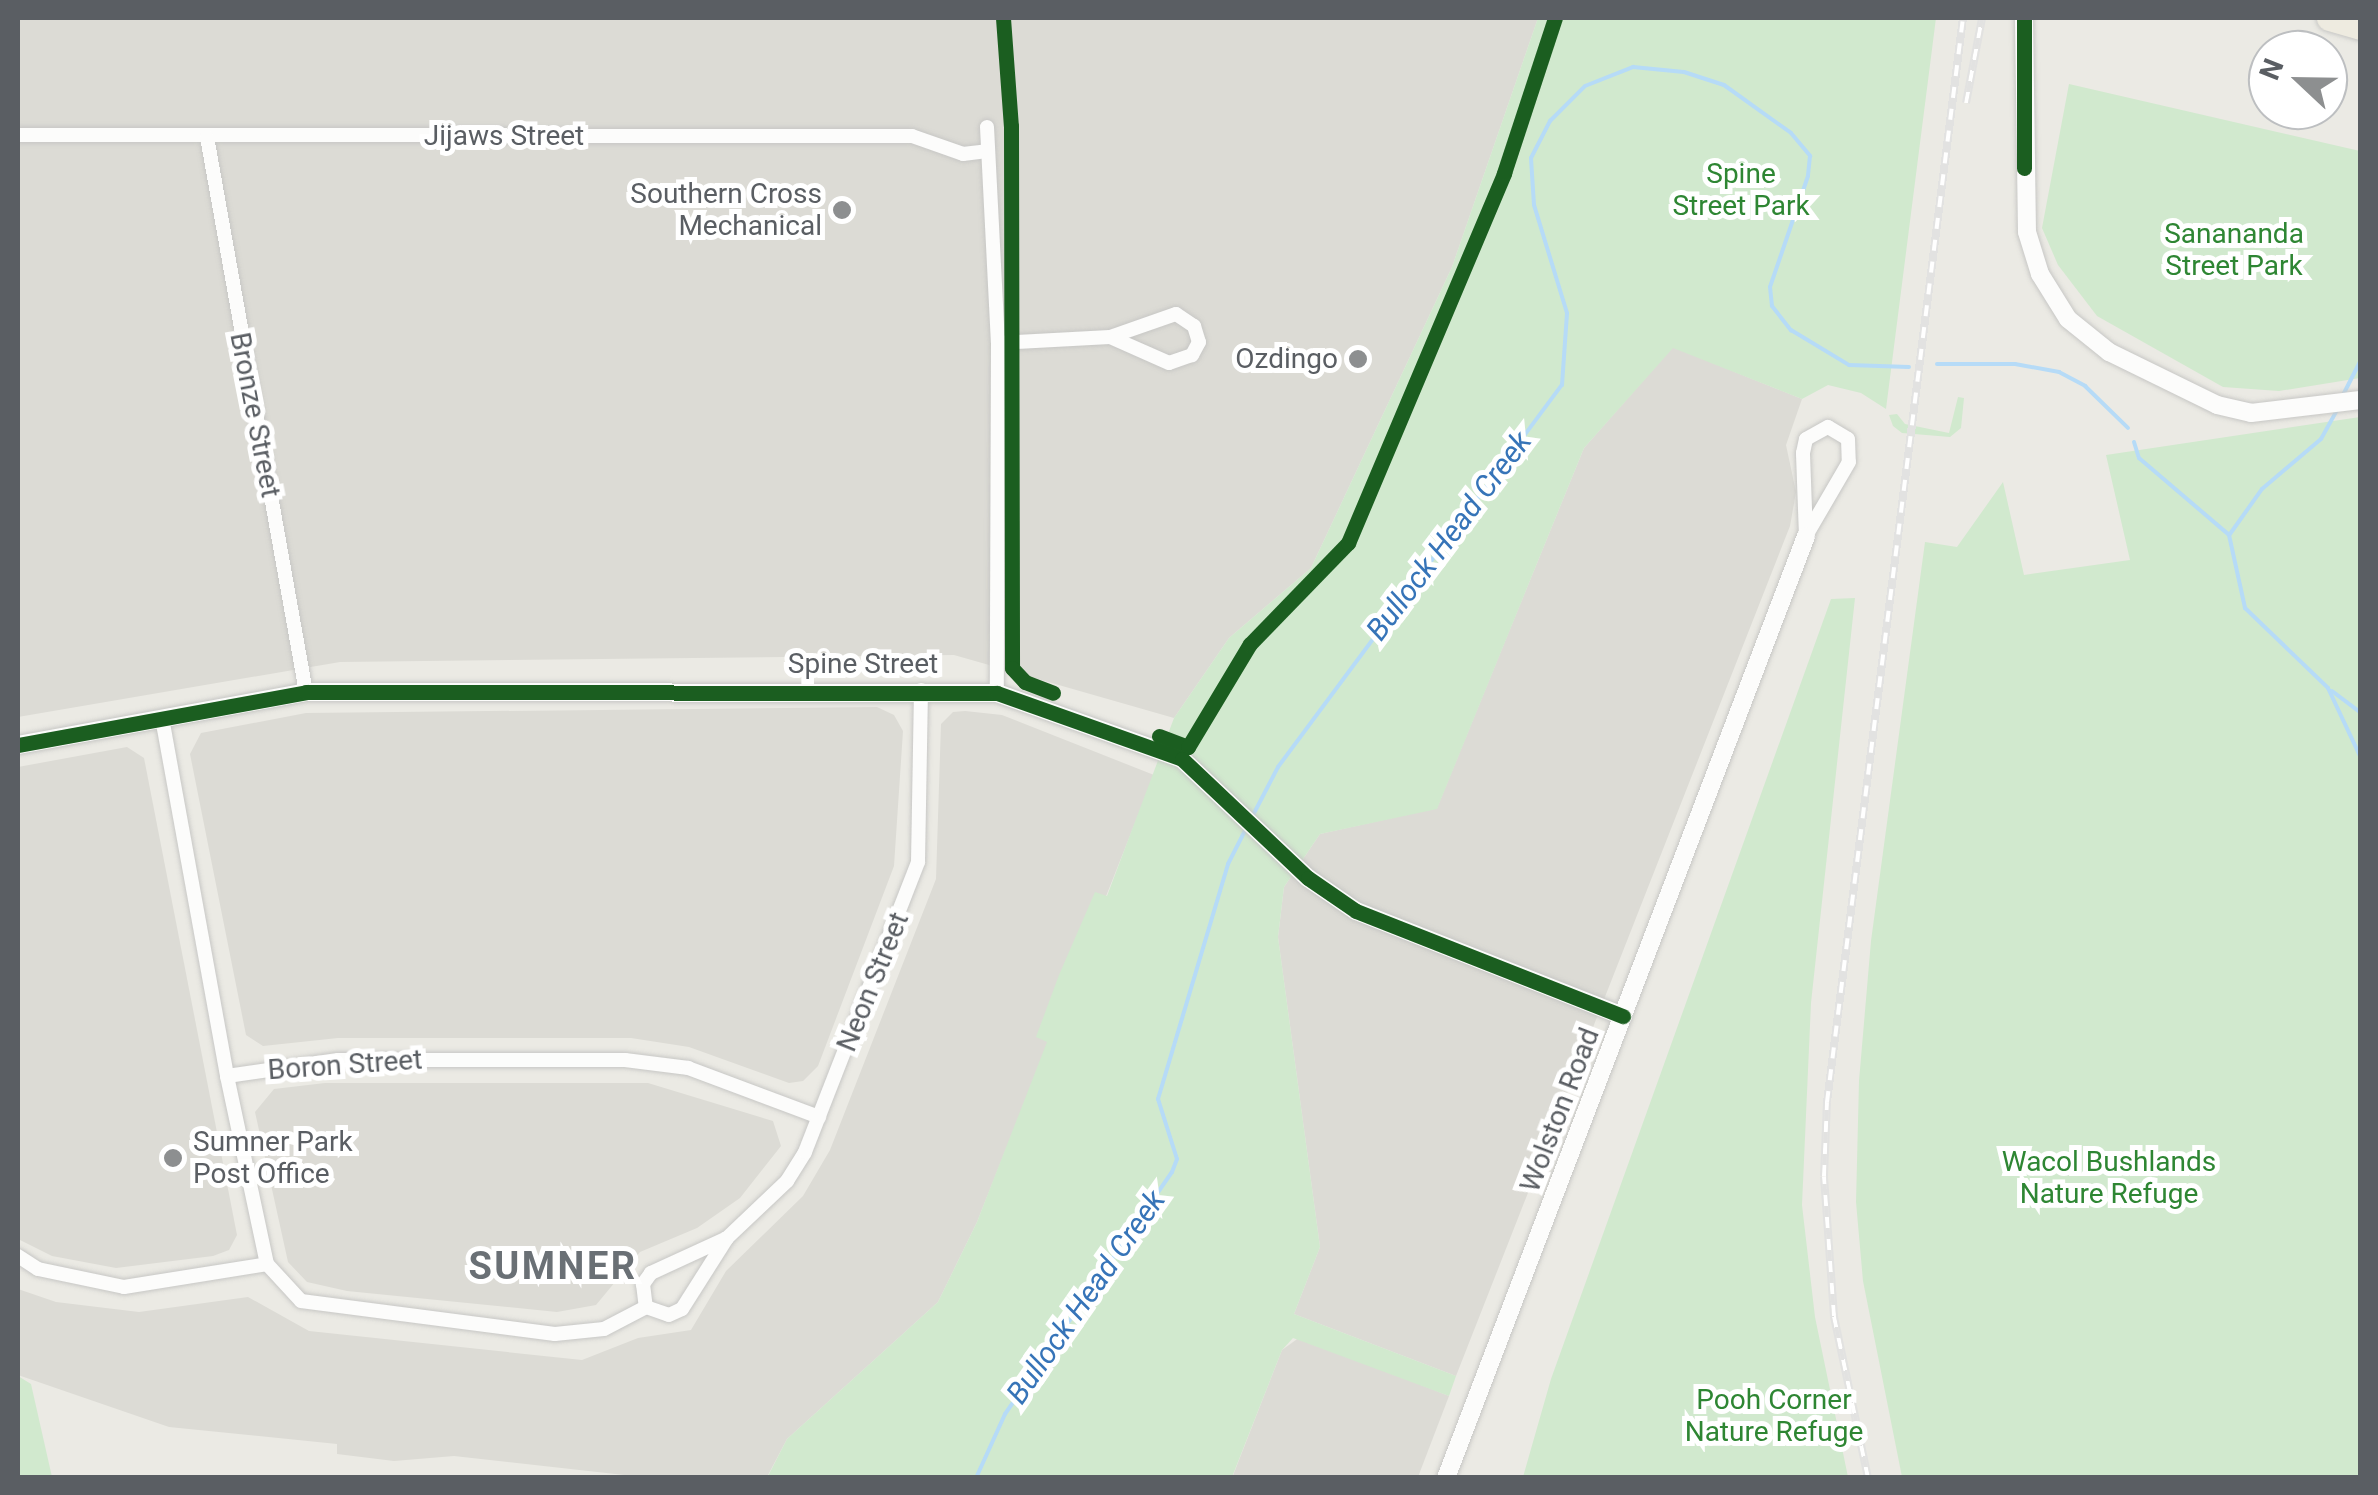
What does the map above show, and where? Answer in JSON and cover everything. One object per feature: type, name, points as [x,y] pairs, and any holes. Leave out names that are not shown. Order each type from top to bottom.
[{"type":"highway","points":[[2329,18],[2360,28]]},
{"type":"street","points":[[2024,18],[2025,212],[2033,254],[2052,296],[2110,352],[2186,392],[2251,414],[2360,400]]},
{"type":"street","points":[[987,127],[998,344],[997,693]]},
{"type":"street","name":"Jijaws Street","points":[[18,136],[912,136],[963,154],[988,151]]},
{"type":"street","name":"Bronze Street","points":[[208,137],[306,692]]},
{"type":"street","points":[[998,344],[1110,336],[1176,314],[1194,326],[1200,342],[1192,355],[1169,363],[1110,336]]},
{"type":"street","name":"Wolston Road","points":[[1446,1478],[1806,536],[1849,462],[1848,439],[1828,427],[1806,439],[1803,453],[1806,536]]},
{"type":"street","name":"Neon Street","points":[[267,1264],[301,1301],[343,1311],[578,1334],[646,1307],[669,1315],[682,1309],[726,1238],[797,1168],[918,862],[921,690]]},
{"type":"street","name":"Spine Street","points":[[18,745],[306,692],[997,693],[1182,759],[1335,900],[1623,1016]]},
{"type":"street","points":[[18,1256],[38,1269],[124,1287],[267,1264],[226,1076],[162,718]]},
{"type":"street","name":"Boron Street","points":[[226,1076],[338,1060],[625,1060],[688,1068],[818,1117]]},
{"type":"street","name":"Neon Street","points":[[646,1307],[643,1284],[651,1273],[726,1238]]},
{"type":"shaded area","points":[[18,18],[1538,18],[1452,267],[1311,568],[1229,638],[1174,718],[954,655],[340,662],[18,717]]},
{"type":"shaded area","points":[[1673,347],[1802,399],[1786,445],[1796,492],[1790,526],[1456,1376],[1294,1314],[1320,1247],[1278,937],[1284,887],[1320,834],[1437,808],[1584,448]]},
{"type":"shaded area","points":[[877,707],[894,715],[903,731],[894,866],[818,1066],[803,1081],[789,1083],[689,1047],[631,1038],[338,1038],[263,1046],[246,1035],[190,754],[201,733],[306,713]]},
{"type":"shaded area","points":[[953,712],[1002,715],[1154,775],[977,1222],[938,1302],[787,1439],[767,1477],[642,1477],[454,1456],[394,1461],[337,1454],[337,1444],[169,1427],[18,1375],[18,1289],[56,1302],[139,1312],[248,1297],[309,1331],[582,1360],[638,1338],[691,1330],[726,1271],[803,1196],[830,1150],[936,879],[941,724]]},
{"type":"shaded area","points":[[127,747],[144,758],[237,1235],[229,1250],[213,1256],[116,1268],[52,1256],[18,1239],[18,767]]},
{"type":"shaded area","points":[[325,1083],[648,1083],[773,1121],[781,1146],[740,1198],[697,1228],[640,1252],[596,1305],[557,1312],[347,1291],[307,1282],[288,1262],[255,1112],[274,1089]]},
{"type":"shaded area","points":[[1300,1337],[1449,1396],[1418,1477],[1232,1478],[1282,1350]]},
{"type":"green space","name":"Spine Street Park","points":[[1538,18],[1936,18],[1886,409],[1861,393],[1828,385],[1802,399],[1673,348],[1584,448],[1437,809],[1320,834],[1284,887],[1278,937],[1320,1247],[1294,1314],[1456,1376],[1449,1396],[1293,1338],[1282,1350],[1232,1477],[767,1478],[787,1439],[938,1302],[977,1222],[1047,1042],[1036,1037],[1059,975],[1095,892],[1107,896],[1174,718],[1229,638],[1311,568],[1452,267]]},
{"type":"green space","name":"Sanananda Street Park","points":[[2069,84],[2248,125],[2248,130],[2269,130],[2360,151],[2360,378],[2279,391],[2223,387],[2097,316],[2058,265],[2042,228]]},
{"type":"green space","points":[[1958,397],[1964,398],[1961,428],[1950,437],[1902,433],[1893,426],[1889,415],[1897,414],[1905,424],[1949,433]]},
{"type":"green space","name":"Wacol Bushlands Nature Refuge","points":[[2360,417],[2360,1477],[1902,1477],[1863,1281],[1856,1202],[1859,1081],[1871,941],[1925,542],[1957,547],[2003,482],[2024,575],[2130,560],[2106,455]]},
{"type":"green space","name":"Pooh Corner Nature Refuge","points":[[1855,598],[1811,1003],[1802,1205],[1815,1317],[1848,1477],[1523,1477],[1551,1379],[1831,599]]},
{"type":"green space","points":[[18,1376],[31,1384],[52,1477],[18,1477]]},
{"type":"waterway","name":"Bullock Head Creek","points":[[1252,817],[1278,767],[1562,385],[1567,313],[1534,205],[1531,158],[1550,121],[1585,86],[1633,67],[1684,72],[1724,85],[1791,133],[1810,156],[1808,176],[1770,287],[1772,306],[1791,330],[1849,365],[1909,367]]},
{"type":"waterway","points":[[2342,397],[2360,362]]},
{"type":"waterway","name":"Bullock Head Creek","points":[[1937,364],[2015,364],[2059,372],[2085,386],[2128,428]]},
{"type":"waterway","points":[[2230,534],[2262,489],[2321,439],[2337,410]]},
{"type":"waterway","name":"Bullock Head Creek","points":[[2134,442],[2139,458],[2229,535],[2245,608],[2328,688],[2360,756]]},
{"type":"waterway","points":[[2332,691],[2360,712]]},
{"type":"waterway","name":"Bullock Head Creek","points":[[976,1478],[1005,1414],[1172,1172],[1177,1159],[1158,1099],[1228,864],[1245,830]]},
{"type":"railway","points":[[1868,1478],[1834,1316],[1824,1176],[1827,1102],[1963,18]]},
{"type":"railway","points":[[1966,103],[1982,18]]},
{"type":"cycle path","points":[[1003,18],[1011,126],[1012,668],[1025,682],[1053,693]]},
{"type":"cycle path","points":[[1159,736],[1188,747],[1250,644],[1348,543],[1504,173],[1555,18]]},
{"type":"cycle path","points":[[2024,18],[2024,168]]},
{"type":"cycle path","points":[[18,745],[306,692],[997,693],[1182,759],[1308,878],[1356,911],[1623,1016]]},
{"type":"place","name":"Southern Cross Mechanical","points":[[842,210]]},
{"type":"place","name":"Ozdingo","points":[[1358,359]]},
{"type":"place","name":"Sumner Park Post Office","points":[[173,1158]]},
{"type":"district","name":"SUMNER","points":[[553,1267]]}]
